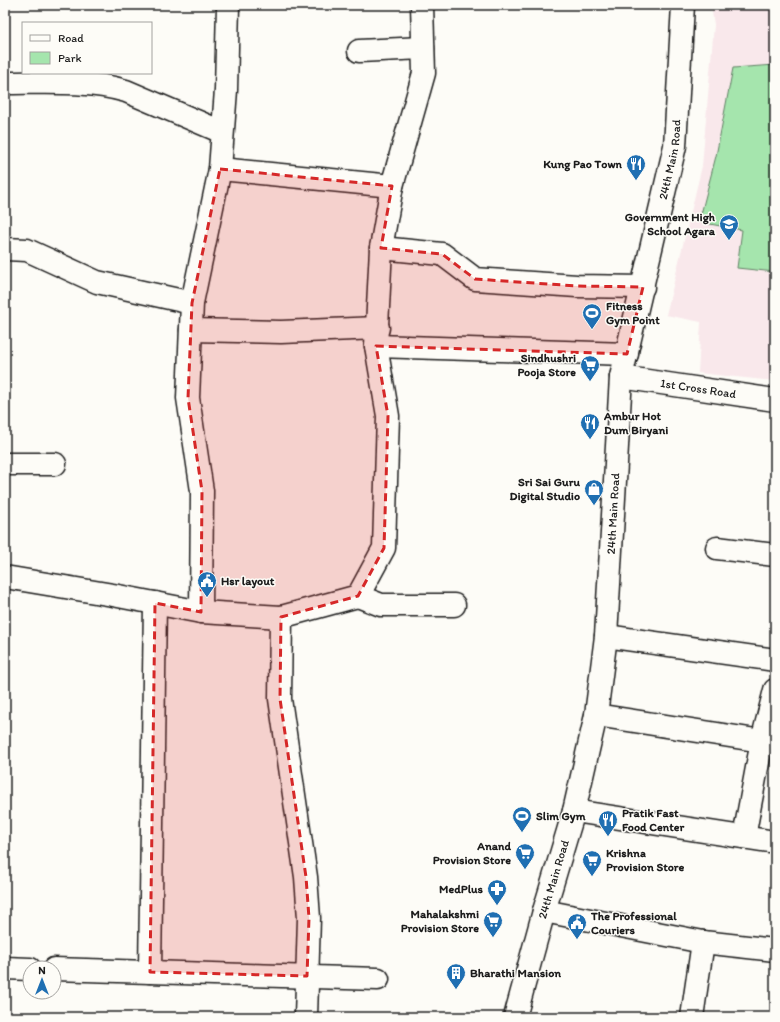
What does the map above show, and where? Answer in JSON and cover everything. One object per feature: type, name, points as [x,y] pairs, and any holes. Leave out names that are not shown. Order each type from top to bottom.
[{"type":"street","points":[[201,612],[202,491],[188,398],[192,303],[220,168],[226,90],[228,5]]},
{"type":"street","points":[[358,596],[384,548],[388,416],[377,337],[381,248],[392,186],[424,73],[422,5]]},
{"type":"street","name":"24th Main Road","points":[[515,1017],[544,911],[574,811],[596,715],[606,636],[621,377],[675,146],[683,5]]},
{"type":"street","points":[[360,51],[423,48]]},
{"type":"street","points":[[5,82],[87,84],[111,87],[126,91],[222,132]]},
{"type":"street","points":[[220,168],[392,186]]},
{"type":"street","points":[[381,248],[442,254],[475,279],[577,286],[643,287]]},
{"type":"street","points":[[5,249],[27,250],[97,282],[192,303]]},
{"type":"street","points":[[191,330],[281,332],[377,337],[627,354]]},
{"type":"street","name":"1st Cross Road","points":[[621,377],[775,400]]},
{"type":"street","points":[[5,464],[55,464]]},
{"type":"street","points":[[717,548],[775,555]]},
{"type":"street","points":[[5,577],[201,612],[281,617],[358,596],[381,604],[454,605]]},
{"type":"street","points":[[150,972],[155,603]]},
{"type":"street","points":[[281,617],[280,699],[306,877],[309,918],[306,1017]]},
{"type":"street","points":[[606,636],[775,660]]},
{"type":"street","points":[[744,837],[768,742],[775,690]]},
{"type":"street","points":[[596,715],[768,742]]},
{"type":"street","points":[[574,811],[775,842]]},
{"type":"street","points":[[544,911],[703,942],[775,950]]},
{"type":"street","points":[[692,1017],[703,942]]},
{"type":"street","points":[[5,968],[22,969]]},
{"type":"street","points":[[62,969],[378,978]]},
{"type":"highlighted area","points":[[220,169],[392,186],[381,248],[442,254],[475,279],[577,286],[643,287],[627,354],[376,346],[388,416],[384,548],[358,596],[281,617],[280,699],[306,877],[309,918],[307,976],[150,972],[155,603],[201,612],[202,491],[188,398],[192,303]]},
{"type":"shaded area","name":"Government High School Agara","points":[[711,5],[775,5],[775,381],[698,373],[701,322],[666,315],[702,166],[714,25]]},
{"type":"green space","points":[[775,65],[775,272],[737,268],[742,230],[699,222],[716,156],[733,68]]},
{"type":"place","name":"Kung Pao Town","points":[[636,181]]},
{"type":"place","name":"Government High School Agara","points":[[729,241]]},
{"type":"place","name":"Fitness Gym Point","points":[[592,330]]},
{"type":"place","name":"Sindhushri Pooja Store","points":[[590,382]]},
{"type":"place","name":"Ambur Hot Dum Biryani","points":[[590,440]]},
{"type":"place","name":"Sri Sai Guru Digital Studio","points":[[594,506]]},
{"type":"place","name":"Hsr layout","points":[[207,598]]},
{"type":"place","name":"Slim Gym","points":[[522,833]]},
{"type":"place","name":"Pratik Fast Food Center","points":[[608,837]]},
{"type":"place","name":"Anand Provision Store","points":[[525,870]]},
{"type":"place","name":"Krishna Provision Store","points":[[592,877]]},
{"type":"place","name":"MedPlus","points":[[497,906]]},
{"type":"place","name":"Mahalakshmi Provision Store","points":[[493,938]]},
{"type":"place","name":"The Professional Couriers","points":[[577,940]]},
{"type":"place","name":"Bharathi Mansion","points":[[456,990]]}]
